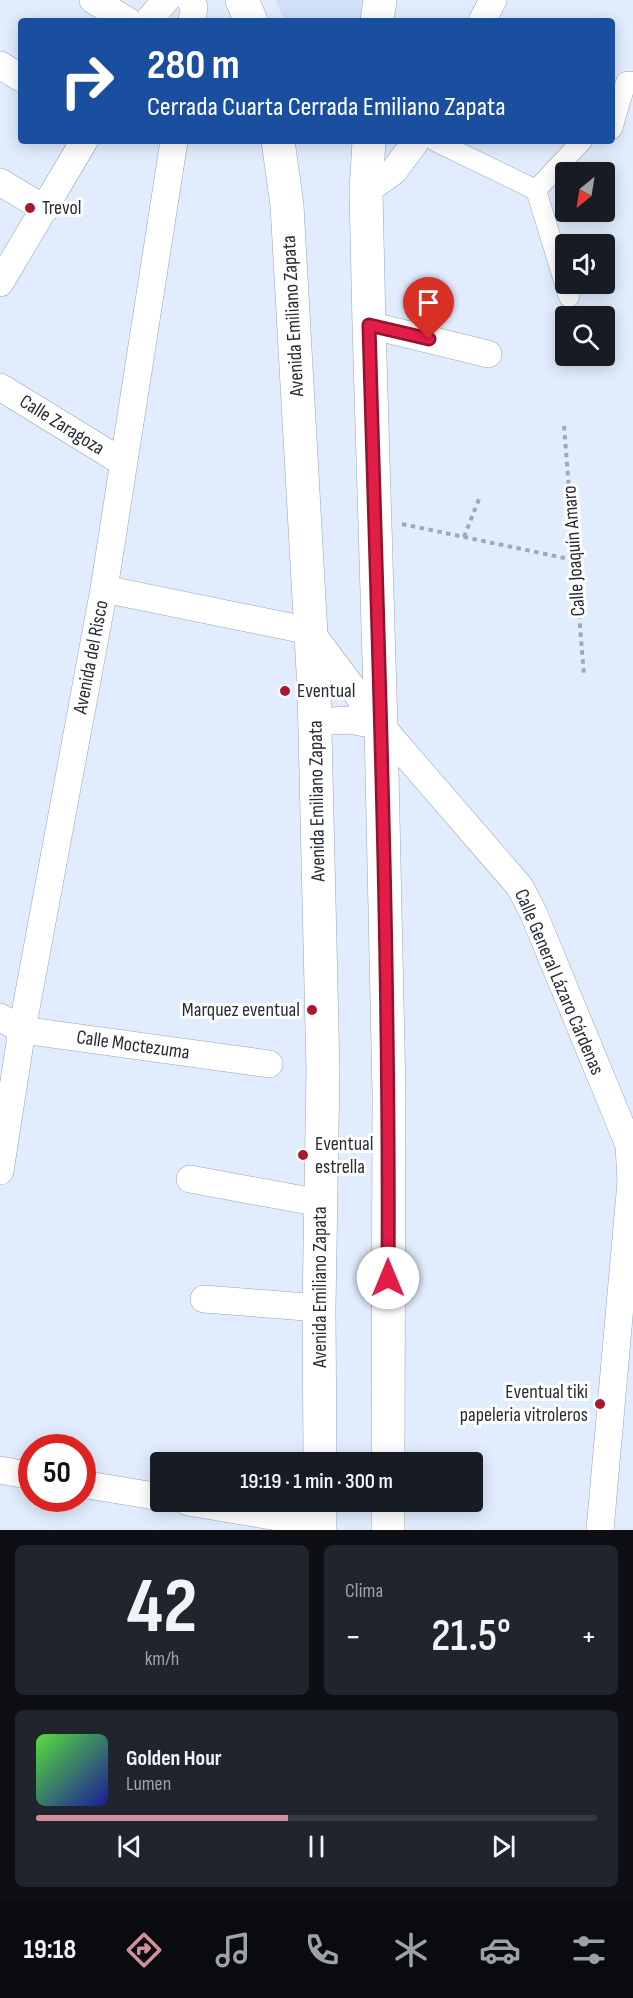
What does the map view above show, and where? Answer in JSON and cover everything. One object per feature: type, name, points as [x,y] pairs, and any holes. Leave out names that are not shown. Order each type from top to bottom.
[{"type":"main road","points":[[242,0],[250,18]]},
{"type":"main road","points":[[377,18],[380,0]]},
{"type":"main road","name":"Avenida Emiliano Zapata","points":[[278,144],[286,205],[315,722],[324,1071],[320,1203],[320,1452]]},
{"type":"main road","points":[[369,144],[366,190],[381,726],[388,1093],[388,1452]]},
{"type":"street","points":[[93,0],[123,18]]},
{"type":"street","points":[[151,18],[166,0]]},
{"type":"street","points":[[484,18],[493,0]]},
{"type":"street","points":[[0,65],[18,76]]},
{"type":"street","points":[[615,119],[626,82],[633,82]]},
{"type":"street","points":[[0,283],[82,144]]},
{"type":"street","name":"Avenida del Risco","points":[[0,1171],[11,1023],[104,589],[174,144]]},
{"type":"street","points":[[366,190],[393,171],[414,144]]},
{"type":"street","points":[[441,144],[536,190],[569,297]]},
{"type":"street","points":[[536,190],[579,144]]},
{"type":"street","points":[[0,182],[45,209]]},
{"type":"street","points":[[369,325],[488,354]]},
{"type":"street","name":"Calle Zaragoza","points":[[0,387],[124,463]]},
{"type":"street","points":[[104,589],[310,631]]},
{"type":"street","name":"Calle General Lázaro Cárdenas","points":[[310,631],[381,726],[520,888],[533,912],[628,1145],[632,1184],[600,1530]]},
{"type":"street","points":[[315,722],[349,720],[381,726]]},
{"type":"street","points":[[0,1067],[11,1023]]},
{"type":"street","name":"Calle Moctezuma","points":[[11,1023],[269,1064]]},
{"type":"street","points":[[190,1179],[320,1203]]},
{"type":"street","points":[[204,1299],[319,1308]]},
{"type":"street","points":[[0,1470],[18,1473]]},
{"type":"street","points":[[96,1486],[150,1495]]},
{"type":"street","points":[[270,1512],[320,1518]]},
{"type":"path","name":"Calle Joaquín Amaro","points":[[564,426],[584,676]]},
{"type":"path","points":[[464,537],[479,499]]},
{"type":"path","points":[[375,519],[574,560]]},
{"type":"shaded area","points":[[276,0],[366,0],[363,18],[283,18]]},
{"type":"place","name":"Trevol","points":[[30,208]]},
{"type":"place","name":"Eventual","points":[[285,691]]},
{"type":"place","name":"Marquez eventual","points":[[312,1010]]},
{"type":"place","name":"Eventual estrella","points":[[303,1155]]},
{"type":"place","name":"Eventual tiki papeleria vitroleros","points":[[600,1404]]},
{"type":"route","points":[[388,1278],[388,1093],[381,726],[369,325],[429,339]]}]
